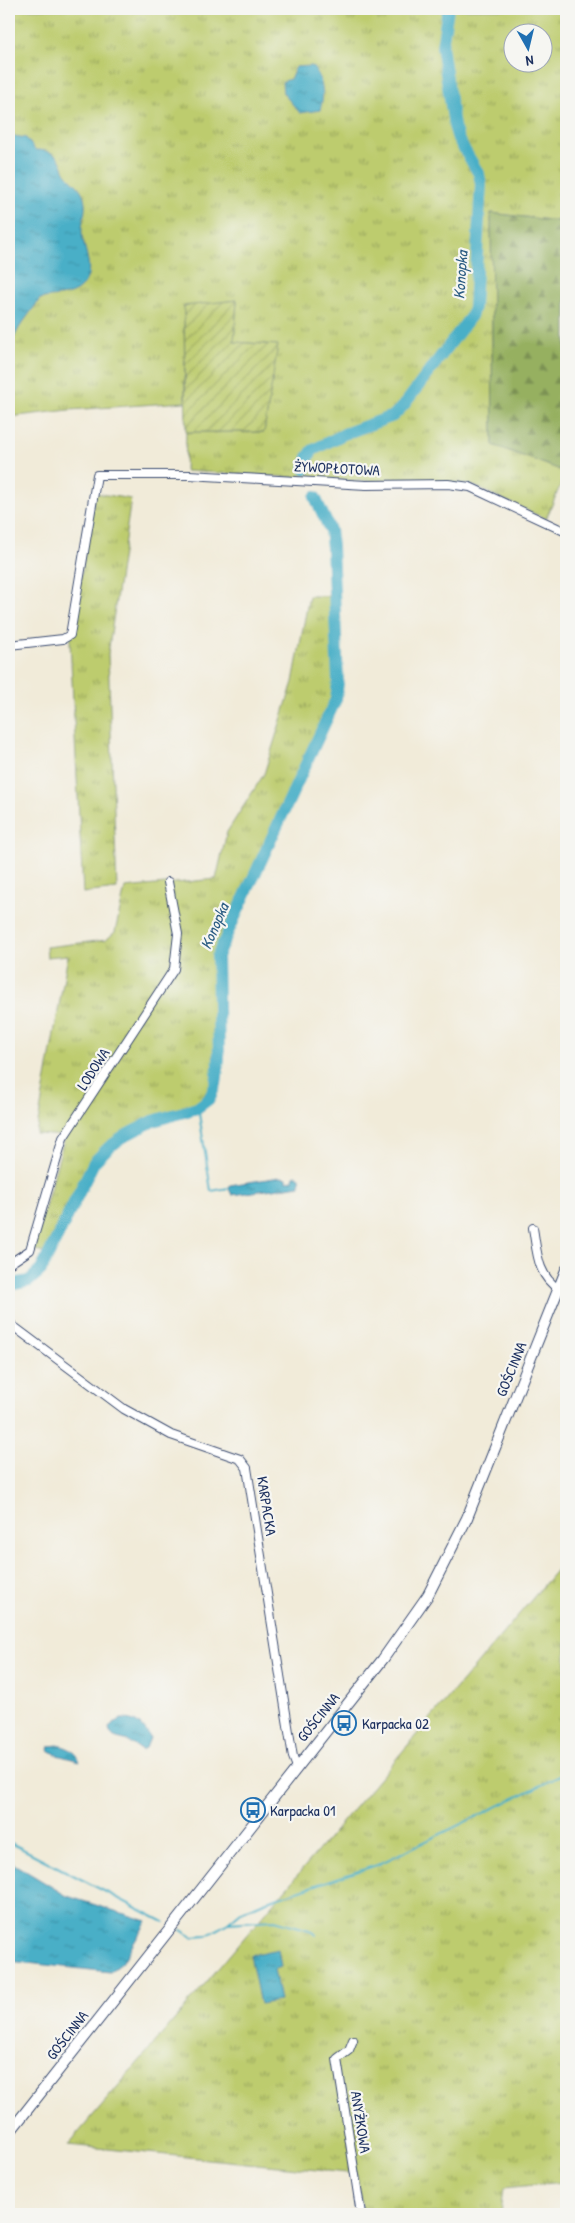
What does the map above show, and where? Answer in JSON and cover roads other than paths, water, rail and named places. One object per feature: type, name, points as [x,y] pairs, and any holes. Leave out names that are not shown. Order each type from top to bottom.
[{"type":"main road","name":"GOŚCINNA","points":[[9,2133],[402,1633],[449,1557],[478,1492],[566,1270]]},
{"type":"street","name":"ŻYWOPŁOTOWA","points":[[9,645],[63,639],[70,635],[97,475],[189,475],[366,484],[448,484],[470,487],[566,532]]},
{"type":"street","name":"LODOWA","points":[[9,1264],[30,1250],[63,1138],[174,969],[178,934],[168,882]]},
{"type":"street","points":[[533,1228],[543,1275],[551,1284],[559,1289]]},
{"type":"street","name":"KARPACKA","points":[[9,1322],[124,1409],[172,1435],[240,1459],[247,1468],[293,1757],[297,1767]]},
{"type":"street","name":"ANYŻKOWA","points":[[353,2040],[349,2050],[337,2059],[361,2214]]},
{"type":"water","points":[[312,66],[319,77],[322,87],[320,110],[300,113],[283,93],[282,82],[290,79],[296,67]]},
{"type":"water","points":[[9,130],[14,136],[26,138],[35,150],[46,151],[56,156],[67,174],[81,191],[85,207],[82,234],[89,269],[85,282],[76,291],[66,295],[40,299],[19,328],[9,348]]},
{"type":"water","points":[[296,1175],[300,1177],[300,1185],[232,1195],[229,1189],[230,1185],[280,1177],[287,1178],[287,1181],[293,1180]]},
{"type":"water","points":[[121,1719],[135,1721],[148,1734],[150,1738],[143,1751],[128,1741],[111,1735],[109,1728],[113,1723]]},
{"type":"water","points":[[58,1745],[71,1750],[80,1761],[57,1755],[49,1750],[50,1746]]},
{"type":"water","points":[[9,1861],[67,1896],[147,1921],[122,1963],[110,1972],[9,1961]]},
{"type":"water","points":[[278,1949],[281,1967],[274,1969],[280,2001],[260,2004],[250,1955]]},
{"type":"waterway","name":"Konopka","points":[[305,469],[308,457],[313,450],[344,434],[393,416],[404,405],[471,316],[474,307],[481,184],[479,174],[458,139],[454,126],[442,46],[448,9]]},
{"type":"waterway","name":"Konopka","points":[[9,1285],[29,1281],[41,1270],[94,1162],[109,1147],[128,1134],[153,1121],[197,1108],[209,1099],[216,1084],[219,1059],[217,956],[336,699],[338,682],[332,547],[330,530],[315,497]]},
{"type":"waterway","points":[[198,1107],[211,1191],[229,1188]]},
{"type":"waterway","points":[[181,1930],[193,1937],[206,1936],[228,1923],[241,1912],[264,1902],[377,1865],[566,1773]]},
{"type":"waterway","points":[[9,1842],[164,1922]]},
{"type":"waterway","points":[[228,1923],[275,1920],[313,1931],[316,1935]]},
{"type":"place","name":"Karpacka 02","points":[[344,1723]]},
{"type":"place","name":"Karpacka 01","points":[[253,1810]]}]
